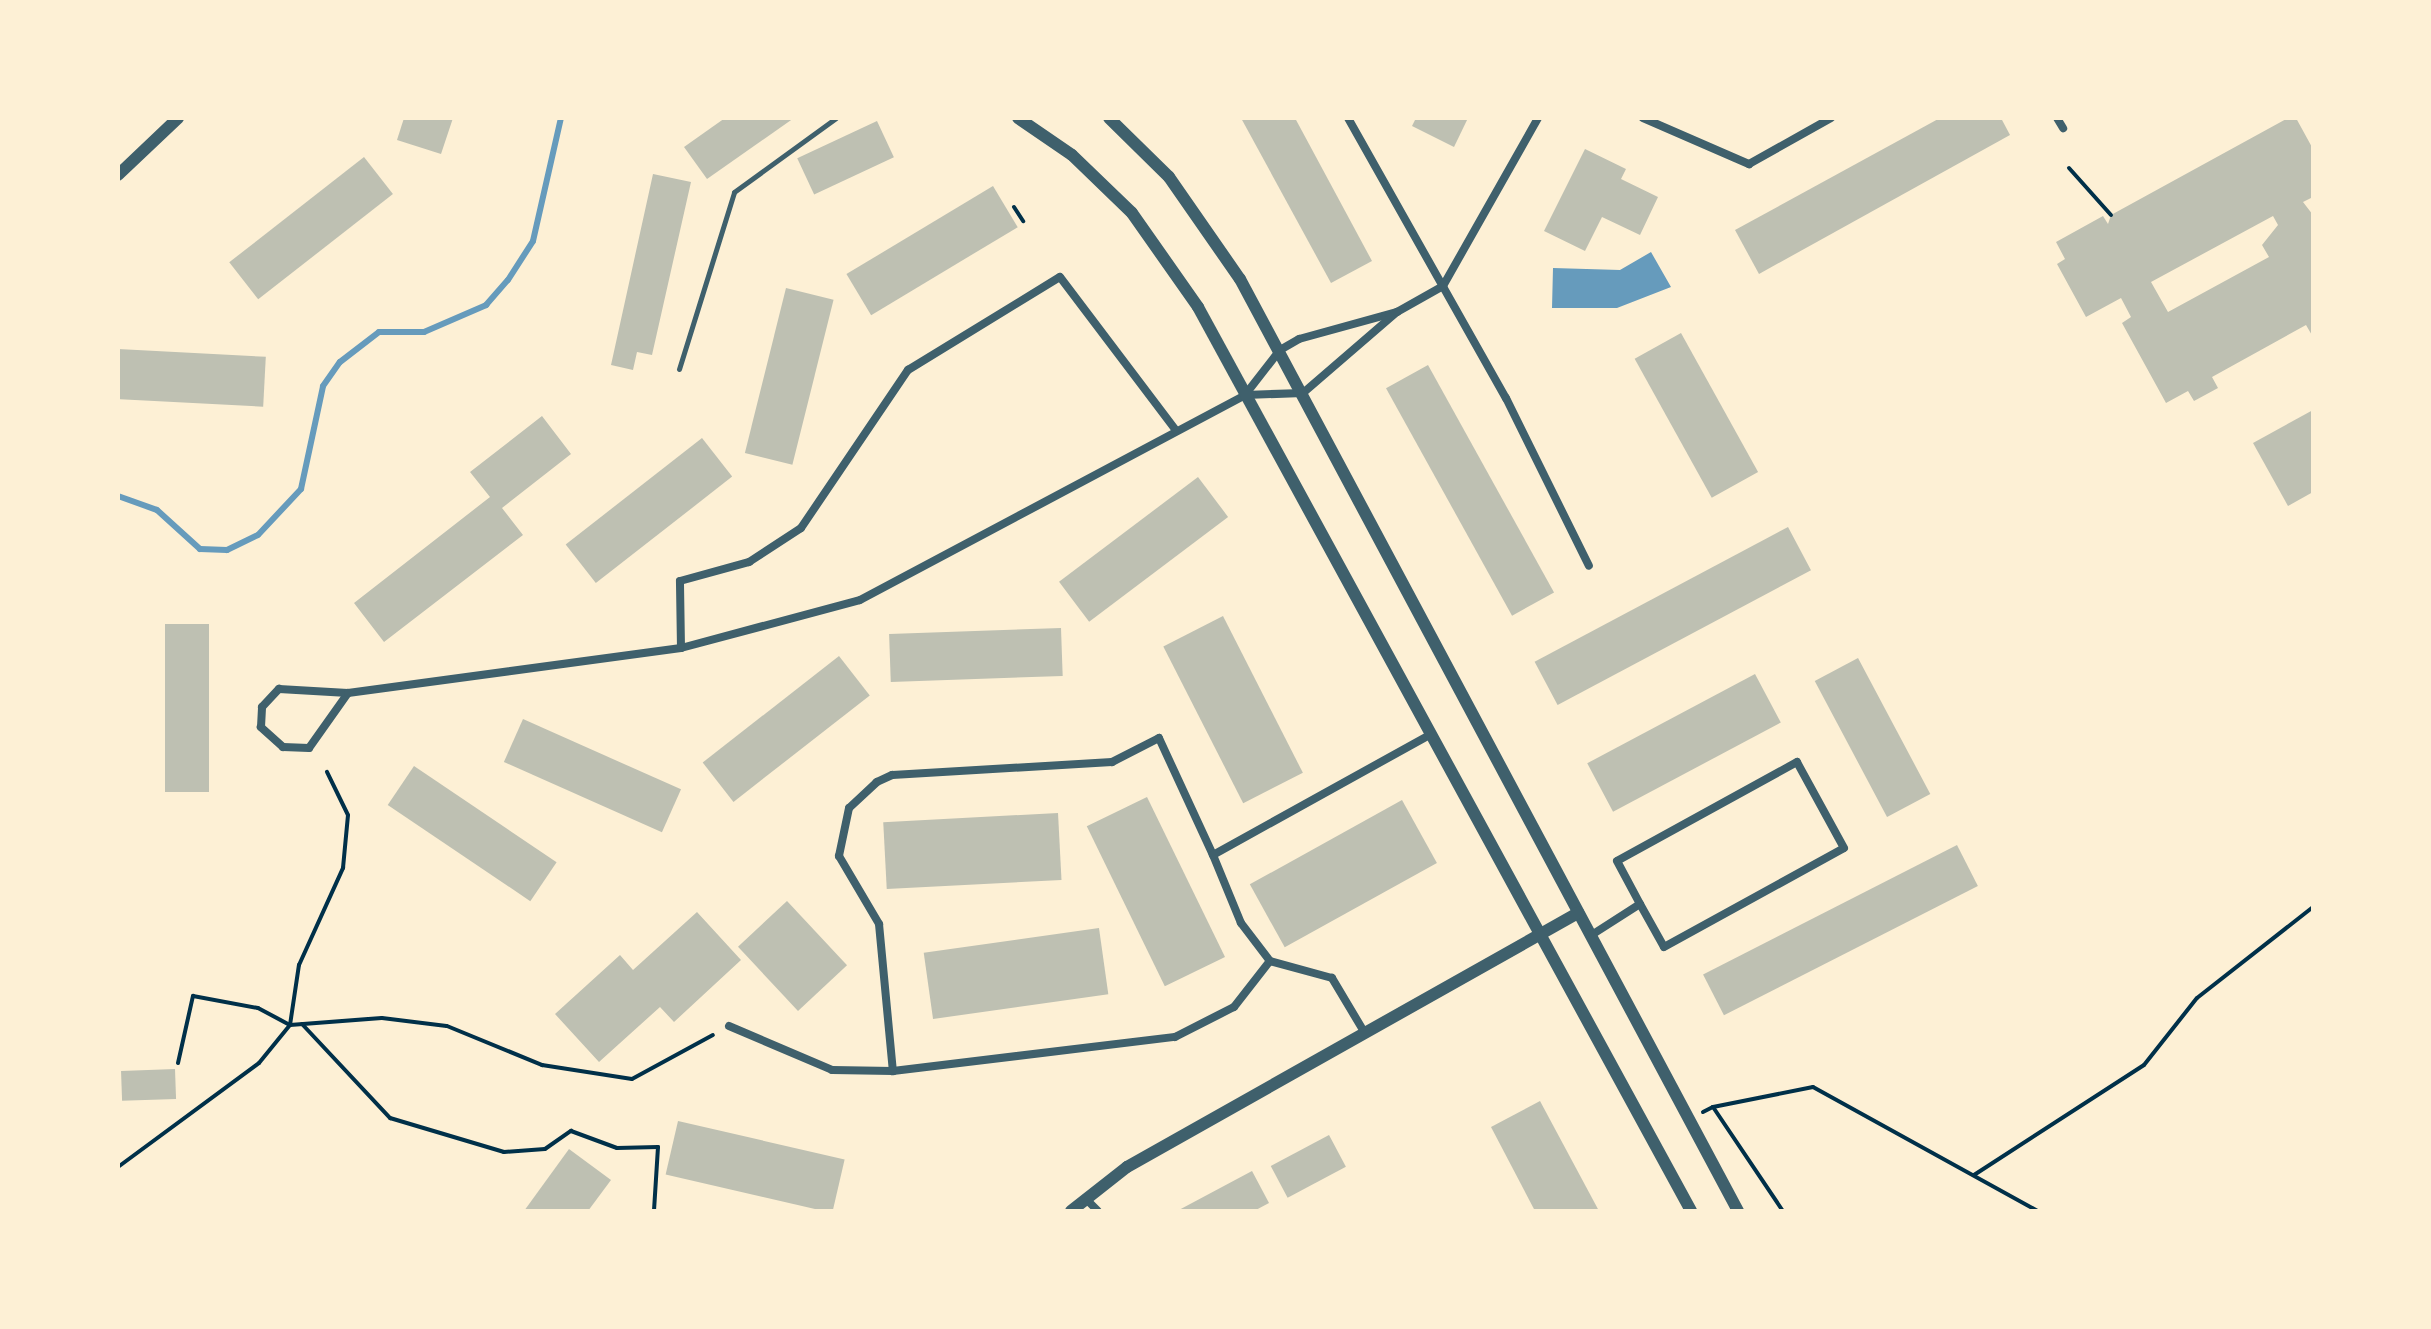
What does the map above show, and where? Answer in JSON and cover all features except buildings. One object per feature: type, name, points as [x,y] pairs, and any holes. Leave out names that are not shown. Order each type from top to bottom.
[{"type":"street","points":[[118,175],[178,118]]},
{"type":"street","points":[[1018,118],[1072,155],[1132,213],[1198,307],[1426,737],[1691,1211]]},
{"type":"street","points":[[1109,118],[1169,177],[1280,350],[1738,1211]]},
{"type":"street","points":[[1348,118],[1443,286],[1589,566]]},
{"type":"street","points":[[348,693],[309,748],[283,747],[261,727],[262,707],[279,689],[348,693],[681,648],[860,600],[1175,429],[1245,395],[1303,393],[1397,312],[1443,286],[1538,118]]},
{"type":"street","points":[[1643,118],[1749,164],[1831,118]]},
{"type":"street","points":[[2057,118],[2063,128]]},
{"type":"street","points":[[681,648],[680,581],[749,562],[801,528],[908,370],[1060,277],[1175,429]]},
{"type":"street","points":[[1245,395],[1280,350],[1397,312]]},
{"type":"street","points":[[1213,855],[1426,737]]},
{"type":"street","points":[[893,1071],[879,924],[839,856],[849,808],[877,782],[892,775],[1112,762],[1159,738],[1241,923],[1270,961],[1332,978],[1363,1030]]},
{"type":"street","points":[[1797,762],[1844,848],[1664,947],[1640,904],[1617,861],[1797,762]]},
{"type":"street","points":[[1590,936],[1640,904]]},
{"type":"street","points":[[1071,1211],[1085,1198],[1363,1030],[1539,937],[1578,913]]},
{"type":"street","points":[[729,1026],[832,1070],[893,1071],[1175,1037],[1234,1007],[1270,961]]},
{"type":"street","points":[[1085,1198],[1098,1211]]},
{"type":"lane","points":[[679,369],[734,192],[836,118]]},
{"type":"path","points":[[2069,168],[2111,215]]},
{"type":"path","points":[[1014,207],[1023,221]]},
{"type":"path","points":[[118,1167],[259,1063],[290,1025],[299,965],[343,868],[348,815],[327,772]]},
{"type":"path","points":[[1974,1175],[2144,1065],[2197,998],[2313,907]]},
{"type":"path","points":[[178,1063],[193,996],[258,1008],[290,1025],[382,1018],[447,1026],[542,1065],[632,1079],[713,1035]]},
{"type":"path","points":[[302,1024],[390,1118],[504,1152],[545,1149],[571,1131],[617,1148],[658,1147],[654,1211]]},
{"type":"path","points":[[1689,1120],[1713,1107],[1813,1087],[2038,1211]]},
{"type":"path","points":[[1713,1107],[1783,1211]]},
{"type":"water","points":[[1651,252],[1671,287],[1617,308],[1552,308],[1553,268],[1620,270]]},
{"type":"waterway","points":[[118,496],[157,510],[200,549],[227,550],[258,535],[301,489],[323,386],[340,362],[379,332],[424,332],[486,305],[508,280],[533,241],[561,118]]}]
